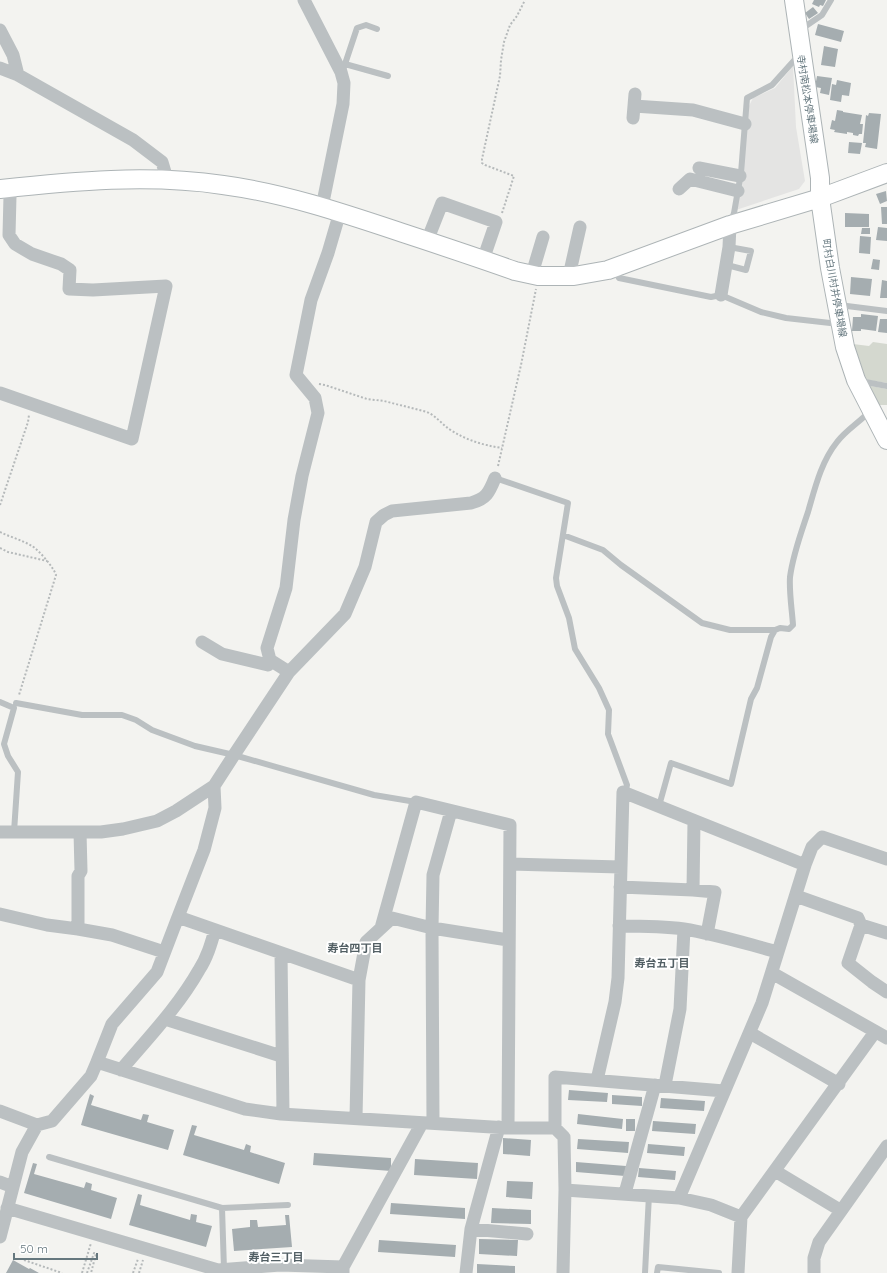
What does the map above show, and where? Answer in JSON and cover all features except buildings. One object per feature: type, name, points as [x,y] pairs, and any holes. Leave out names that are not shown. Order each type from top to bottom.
[{"type":"street","points":[[304,0],[343,69],[343,104],[322,207]]},
{"type":"street","name":"寺村南松本停車場線","points":[[794,0],[820,178],[820,198]]},
{"type":"street","points":[[0,30],[13,55],[18,75]]},
{"type":"street","points":[[0,68],[18,75],[133,140],[162,162],[165,172],[165,180]]},
{"type":"street","points":[[634,106],[693,110],[745,124]]},
{"type":"street","points":[[699,168],[740,176]]},
{"type":"street","points":[[4,189],[90,180],[165,180],[221,184],[260,191],[340,212],[515,271],[535,275],[569,276],[613,268],[730,225],[820,198],[887,173]]},
{"type":"street","points":[[679,189],[690,179],[738,191]]},
{"type":"street","points":[[0,393],[132,439],[166,286],[93,290],[69,289],[70,270],[61,264],[32,254],[15,244],[9,235],[10,196],[4,189]]},
{"type":"street","name":"町村白川村井停車場線","points":[[820,198],[845,347],[856,380],[887,440]]},
{"type":"street","points":[[427,241],[442,203],[496,222],[483,260]]},
{"type":"street","points":[[202,642],[222,654],[268,665],[270,660],[267,648],[286,588],[294,520],[302,476],[318,413],[315,398],[296,375],[310,300],[328,253],[340,212]]},
{"type":"street","points":[[721,295],[730,247],[730,225]]},
{"type":"street","points":[[569,276],[580,227]]},
{"type":"street","points":[[535,275],[543,237]]},
{"type":"street","points":[[0,832],[101,832],[123,829],[157,821],[176,811],[214,786],[289,672],[345,614],[366,568],[376,522],[384,515],[392,511],[471,503],[481,500],[490,490],[495,478]]},
{"type":"street","points":[[270,660],[289,672]]},
{"type":"street","points":[[0,1111],[37,1125],[52,1121],[91,1076],[112,1024],[157,972],[204,850],[215,808],[214,786]]},
{"type":"street","points":[[597,1080],[615,1002],[618,978],[623,792],[805,866]]},
{"type":"street","points":[[381,928],[416,802],[510,825],[503,1128],[471,1230],[466,1273]]},
{"type":"street","points":[[7,1208],[218,1270],[280,1265],[343,1270],[427,1123],[433,875],[450,811]]},
{"type":"street","points":[[693,890],[694,821]]},
{"type":"street","points":[[78,929],[78,876],[81,871],[80,832]]},
{"type":"street","points":[[679,1198],[762,1003],[812,847],[822,837],[887,859]]},
{"type":"street","points":[[510,864],[620,867]]},
{"type":"street","points":[[620,887],[715,892],[707,934]]},
{"type":"street","points":[[796,896],[858,918],[861,926],[848,963],[887,992]]},
{"type":"street","points":[[0,914],[47,925],[112,935],[164,952]]},
{"type":"street","points":[[178,917],[359,980]]},
{"type":"street","points":[[356,1118],[359,980],[366,942],[392,918],[432,928],[508,940]]},
{"type":"street","points":[[620,926],[650,926],[684,929],[778,952]]},
{"type":"street","points":[[861,926],[887,933]]},
{"type":"street","points":[[625,1193],[660,1085],[680,1009],[684,929]]},
{"type":"street","points":[[121,1070],[165,1019],[199,970],[209,950],[215,930]]},
{"type":"street","points":[[280,953],[283,1114]]},
{"type":"street","points":[[738,1273],[741,1217],[838,1084],[881,1035],[772,973]]},
{"type":"street","points":[[165,1019],[282,1056]]},
{"type":"street","points":[[750,1033],[838,1084]]},
{"type":"street","points":[[97,1062],[245,1108],[283,1114],[503,1128],[555,1128]]},
{"type":"street","points":[[563,1273],[565,1190],[564,1137],[555,1128],[555,1077],[724,1091]]},
{"type":"street","points":[[0,1237],[22,1152],[37,1125]]},
{"type":"street","points":[[814,1273],[814,1258],[819,1242],[840,1210],[887,1146]]},
{"type":"street","points":[[775,1172],[840,1210]]},
{"type":"street","points":[[0,1182],[13,1187]]},
{"type":"street","points":[[565,1190],[625,1193],[679,1198],[711,1205],[741,1217]]},
{"type":"street","points":[[471,1230],[527,1234]]},
{"type":"lane","points":[[798,32],[822,15],[831,0]]},
{"type":"lane","points":[[377,29],[366,25],[356,28],[343,69],[388,76]]},
{"type":"lane","points":[[730,225],[738,191],[748,98],[772,85],[801,53]]},
{"type":"lane","points":[[727,266],[746,270],[751,251],[730,247]]},
{"type":"lane","points":[[613,268],[619,278],[711,297],[721,295],[767,314],[786,318],[841,324]]},
{"type":"lane","points":[[837,305],[887,311]]},
{"type":"lane","points":[[856,380],[887,386]]},
{"type":"lane","points":[[563,535],[603,550],[621,565],[702,623],[730,630],[789,629],[793,625],[790,578],[795,551],[820,473],[837,442],[871,410]]},
{"type":"lane","points":[[495,478],[568,503],[556,578],[557,586],[569,618],[575,649],[599,688],[609,710],[608,734],[627,785],[625,793]]},
{"type":"lane","points":[[659,807],[671,763],[731,784],[751,699],[757,688],[771,638],[775,630]]},
{"type":"lane","points":[[0,702],[14,708],[4,744],[8,756],[18,772],[14,832]]},
{"type":"lane","points":[[16,703],[82,715],[122,715],[136,720],[152,730],[195,746],[234,755],[374,795],[416,802]]},
{"type":"lane","points":[[50,1157],[222,1208],[288,1205]]},
{"type":"lane","points":[[645,1273],[649,1195]]},
{"type":"lane","points":[[222,1208],[224,1269]]},
{"type":"lane","points":[[657,1273],[658,1267],[719,1273]]},
{"type":"path","points":[[496,222],[501,217],[514,176],[485,165],[482,163],[482,159],[500,76],[504,42],[510,24],[517,16],[525,0]]},
{"type":"path","points":[[495,478],[521,365],[535,275]]},
{"type":"path","points":[[303,384],[325,385],[367,398],[427,412],[432,414],[448,428],[468,440],[482,445],[502,448]]},
{"type":"path","points":[[0,505],[28,422],[30,404]]},
{"type":"path","points":[[0,532],[33,546],[55,571],[56,575],[16,703]]},
{"type":"path","points":[[0,548],[8,552],[47,561]]},
{"type":"path","points":[[82,1273],[91,1241]]},
{"type":"path","points":[[87,1273],[94,1254],[96,1254],[91,1273]]},
{"type":"path","points":[[133,1273],[139,1256]]},
{"type":"path","points":[[139,1273],[144,1257]]},
{"type":"path","points":[[24,1260],[62,1273]]},
{"type":"shaded area","points":[[793,66],[796,127],[805,181],[799,189],[736,210],[749,106],[753,98],[775,88]]},
{"type":"shaded area","points":[[873,342],[887,344],[887,383],[862,379],[853,344],[869,346]]},
{"type":"shaded area","points":[[866,385],[887,389],[887,405],[877,405]]},
{"type":"district","name":"寿台四丁目","points":[[355,948]]},
{"type":"district","name":"寿台五丁目","points":[[662,963]]},
{"type":"district","name":"寿台三丁目","points":[[276,1257]]}]
